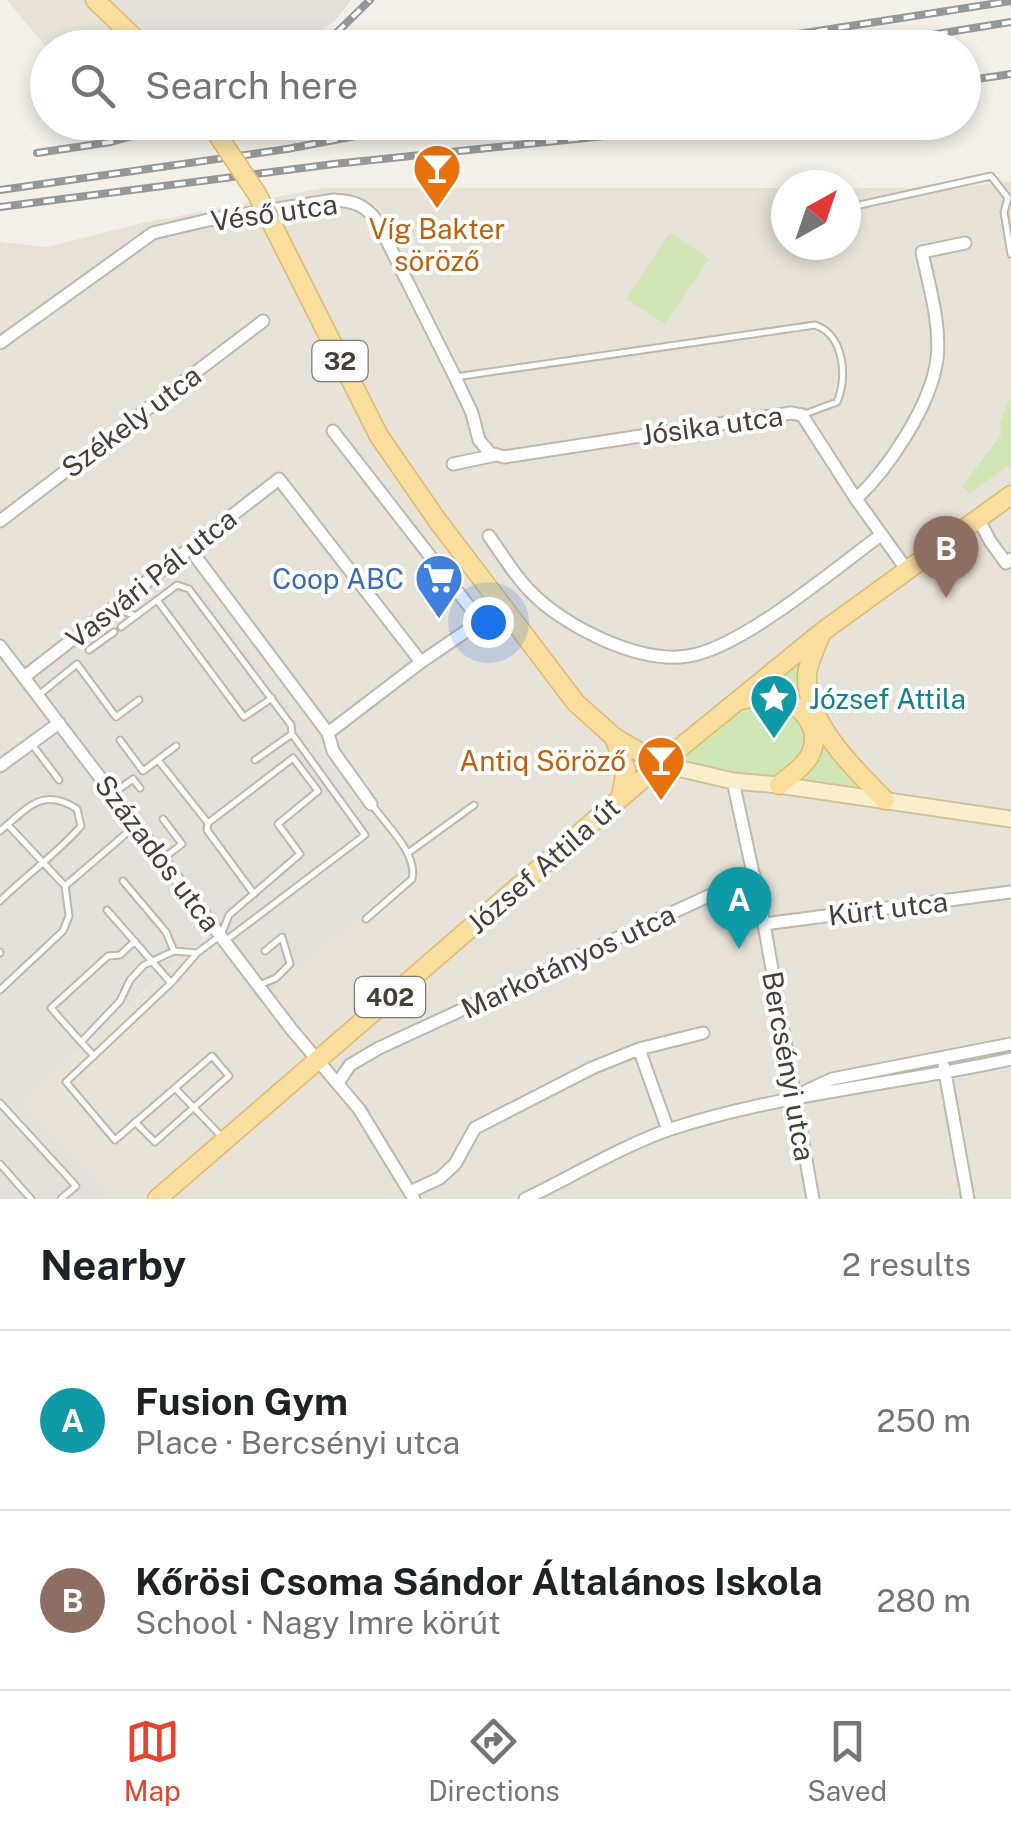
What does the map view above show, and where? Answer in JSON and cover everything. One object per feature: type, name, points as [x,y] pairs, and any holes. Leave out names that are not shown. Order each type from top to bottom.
[{"type":"main road","points":[[95,0],[126,30]]},
{"type":"main road","name":"32","points":[[221,140],[257,194],[370,420],[437,520],[576,702],[614,737],[660,764]]},
{"type":"main road","name":"József Attila út","points":[[157,1199],[660,764],[822,632],[1011,495]]},
{"type":"main road","points":[[822,632],[807,677],[814,706],[827,736],[885,800]]},
{"type":"main road","points":[[741,700],[775,697],[800,708],[812,727],[814,743],[810,755],[802,767],[779,784]]},
{"type":"main road","points":[[614,737],[626,770],[621,797]]},
{"type":"street","name":"Véső utca","points":[[0,343],[153,233],[208,220],[344,200],[364,206],[377,222],[455,377],[472,414],[478,440],[493,454]]},
{"type":"street","points":[[856,498],[893,454],[920,410],[937,361],[936,323],[922,252],[965,242]]},
{"type":"street","name":"Székely utca","points":[[0,521],[262,321]]},
{"type":"street","name":"Jósika utca","points":[[452,464],[493,454],[504,457],[713,422],[802,415],[907,570]]},
{"type":"street","points":[[333,430],[482,622]]},
{"type":"street","name":"Vasvári Pál utca","points":[[24,677],[279,479],[421,662]]},
{"type":"street","points":[[978,518],[1006,563],[1011,559]]},
{"type":"street","points":[[489,536],[530,592],[569,622],[610,644],[647,654],[688,656],[766,620],[881,535]]},
{"type":"street","points":[[196,557],[328,733],[333,751],[371,804]]},
{"type":"street","points":[[328,733],[502,606]]},
{"type":"street","name":"Százados utca","points":[[0,646],[338,1084],[378,1138],[412,1196]]},
{"type":"street","points":[[0,766],[59,723]]},
{"type":"street","points":[[660,764],[733,782],[779,784],[1011,819]]},
{"type":"street","name":"Bercsényi utca","points":[[733,782],[764,924],[812,1199]]},
{"type":"street","name":"Markotányos utca","points":[[338,1084],[350,1064],[378,1048],[754,875]]},
{"type":"street","name":"Kürt utca","points":[[764,924],[1011,892]]},
{"type":"street","points":[[412,1196],[456,1164],[475,1128],[592,1068],[639,1050],[703,1033]]},
{"type":"street","points":[[795,1096],[832,1079],[1011,1044]]},
{"type":"street","points":[[639,1050],[668,1130]]},
{"type":"street","points":[[942,1058],[968,1199]]},
{"type":"street","points":[[525,1199],[668,1130],[795,1096],[1011,1060]]},
{"type":"lane","points":[[861,205],[991,176],[1009,197],[1011,254]]},
{"type":"lane","points":[[455,377],[815,325],[835,338],[844,372],[842,390],[837,402],[802,415]]},
{"type":"lane","points":[[89,650],[177,584],[189,589],[292,725],[292,734],[364,834],[224,938],[197,953],[171,983],[66,1082],[115,1140],[135,1122],[212,1056],[229,1076],[156,1142],[135,1122]]},
{"type":"lane","points":[[157,600],[244,717],[272,698]]},
{"type":"lane","points":[[114,608],[136,616]]},
{"type":"lane","points":[[94,623],[105,639]]},
{"type":"lane","points":[[38,695],[77,664],[116,718],[139,700]]},
{"type":"lane","points":[[255,760],[292,734]]},
{"type":"lane","points":[[120,740],[143,771],[176,746]]},
{"type":"lane","points":[[31,744],[59,780]]},
{"type":"lane","points":[[304,751],[314,744]]},
{"type":"lane","points":[[224,938],[230,915],[300,854],[278,824],[318,790],[293,758],[208,823],[206,830],[254,894]]},
{"type":"lane","points":[[158,760],[208,823]]},
{"type":"lane","points":[[112,794],[133,779],[140,788]]},
{"type":"lane","points":[[0,831],[39,800],[62,799],[77,809],[80,826],[0,901]]},
{"type":"lane","points":[[366,920],[412,879],[414,872],[408,854],[371,804]]},
{"type":"lane","points":[[408,854],[474,805]]},
{"type":"lane","points":[[162,859],[182,844],[163,819]]},
{"type":"lane","points":[[0,990],[63,931],[69,916],[65,886],[8,825]]},
{"type":"lane","points":[[65,886],[136,825]]},
{"type":"lane","points":[[123,881],[166,932],[174,951]]},
{"type":"lane","points":[[107,910],[171,983]]},
{"type":"lane","points":[[262,984],[276,978],[290,964],[282,937],[264,951]]},
{"type":"lane","points":[[94,1056],[51,1008],[108,956],[120,954],[134,941]]},
{"type":"lane","points":[[81,1042],[120,1001],[130,980],[152,962],[174,951],[197,953]]},
{"type":"lane","points":[[175,1088],[225,1140]]},
{"type":"lane","points":[[0,1103],[76,1186],[61,1199]]},
{"type":"lane","points":[[0,1164],[30,1199]]},
{"type":"shaded area","points":[[7,0],[96,0],[127,30],[32,30]]},
{"type":"shaded area","points":[[96,0],[351,0],[335,21],[322,30],[127,30]]},
{"type":"shaded area","points":[[1011,181],[1011,1199],[111,1199],[21,1101],[209,935],[258,1001],[60,733],[0,775],[0,242],[47,247],[142,223],[323,188],[771,188],[771,260],[861,260],[861,188],[954,188]]},
{"type":"shaded area","points":[[180,563],[410,872],[258,1002],[208,935],[21,1101],[111,1199],[0,1199],[0,775],[60,733],[30,677]]},
{"type":"green space","points":[[670,232],[709,259],[665,324],[626,299]]},
{"type":"green space","points":[[1011,396],[1011,464],[970,493],[962,486],[1001,435],[1000,421]]},
{"type":"green space","points":[[822,632],[811,659],[814,706],[885,800],[660,764]]},
{"type":"railway","points":[[339,30],[370,0]]},
{"type":"railway","points":[[824,30],[1011,1]]},
{"type":"railway","points":[[961,30],[1011,22]]},
{"type":"railway","points":[[981,78],[1011,74]]},
{"type":"railway","points":[[37,153],[118,140]]},
{"type":"railway","points":[[0,190],[334,140]]},
{"type":"railway","points":[[0,207],[334,164],[566,140]]},
{"type":"place","name":"Víg Bakter söröző","points":[[437,210]]},
{"type":"place","name":"Kőrösi Csoma Sándor Általános Iskola","points":[[946,598]]},
{"type":"place","name":"Coop ABC","points":[[439,620]]},
{"type":"place","name":"József Attila","points":[[774,740]]},
{"type":"place","name":"Antiq Söröző","points":[[661,802]]},
{"type":"place","name":"Fusion Gym","points":[[739,949]]}]
